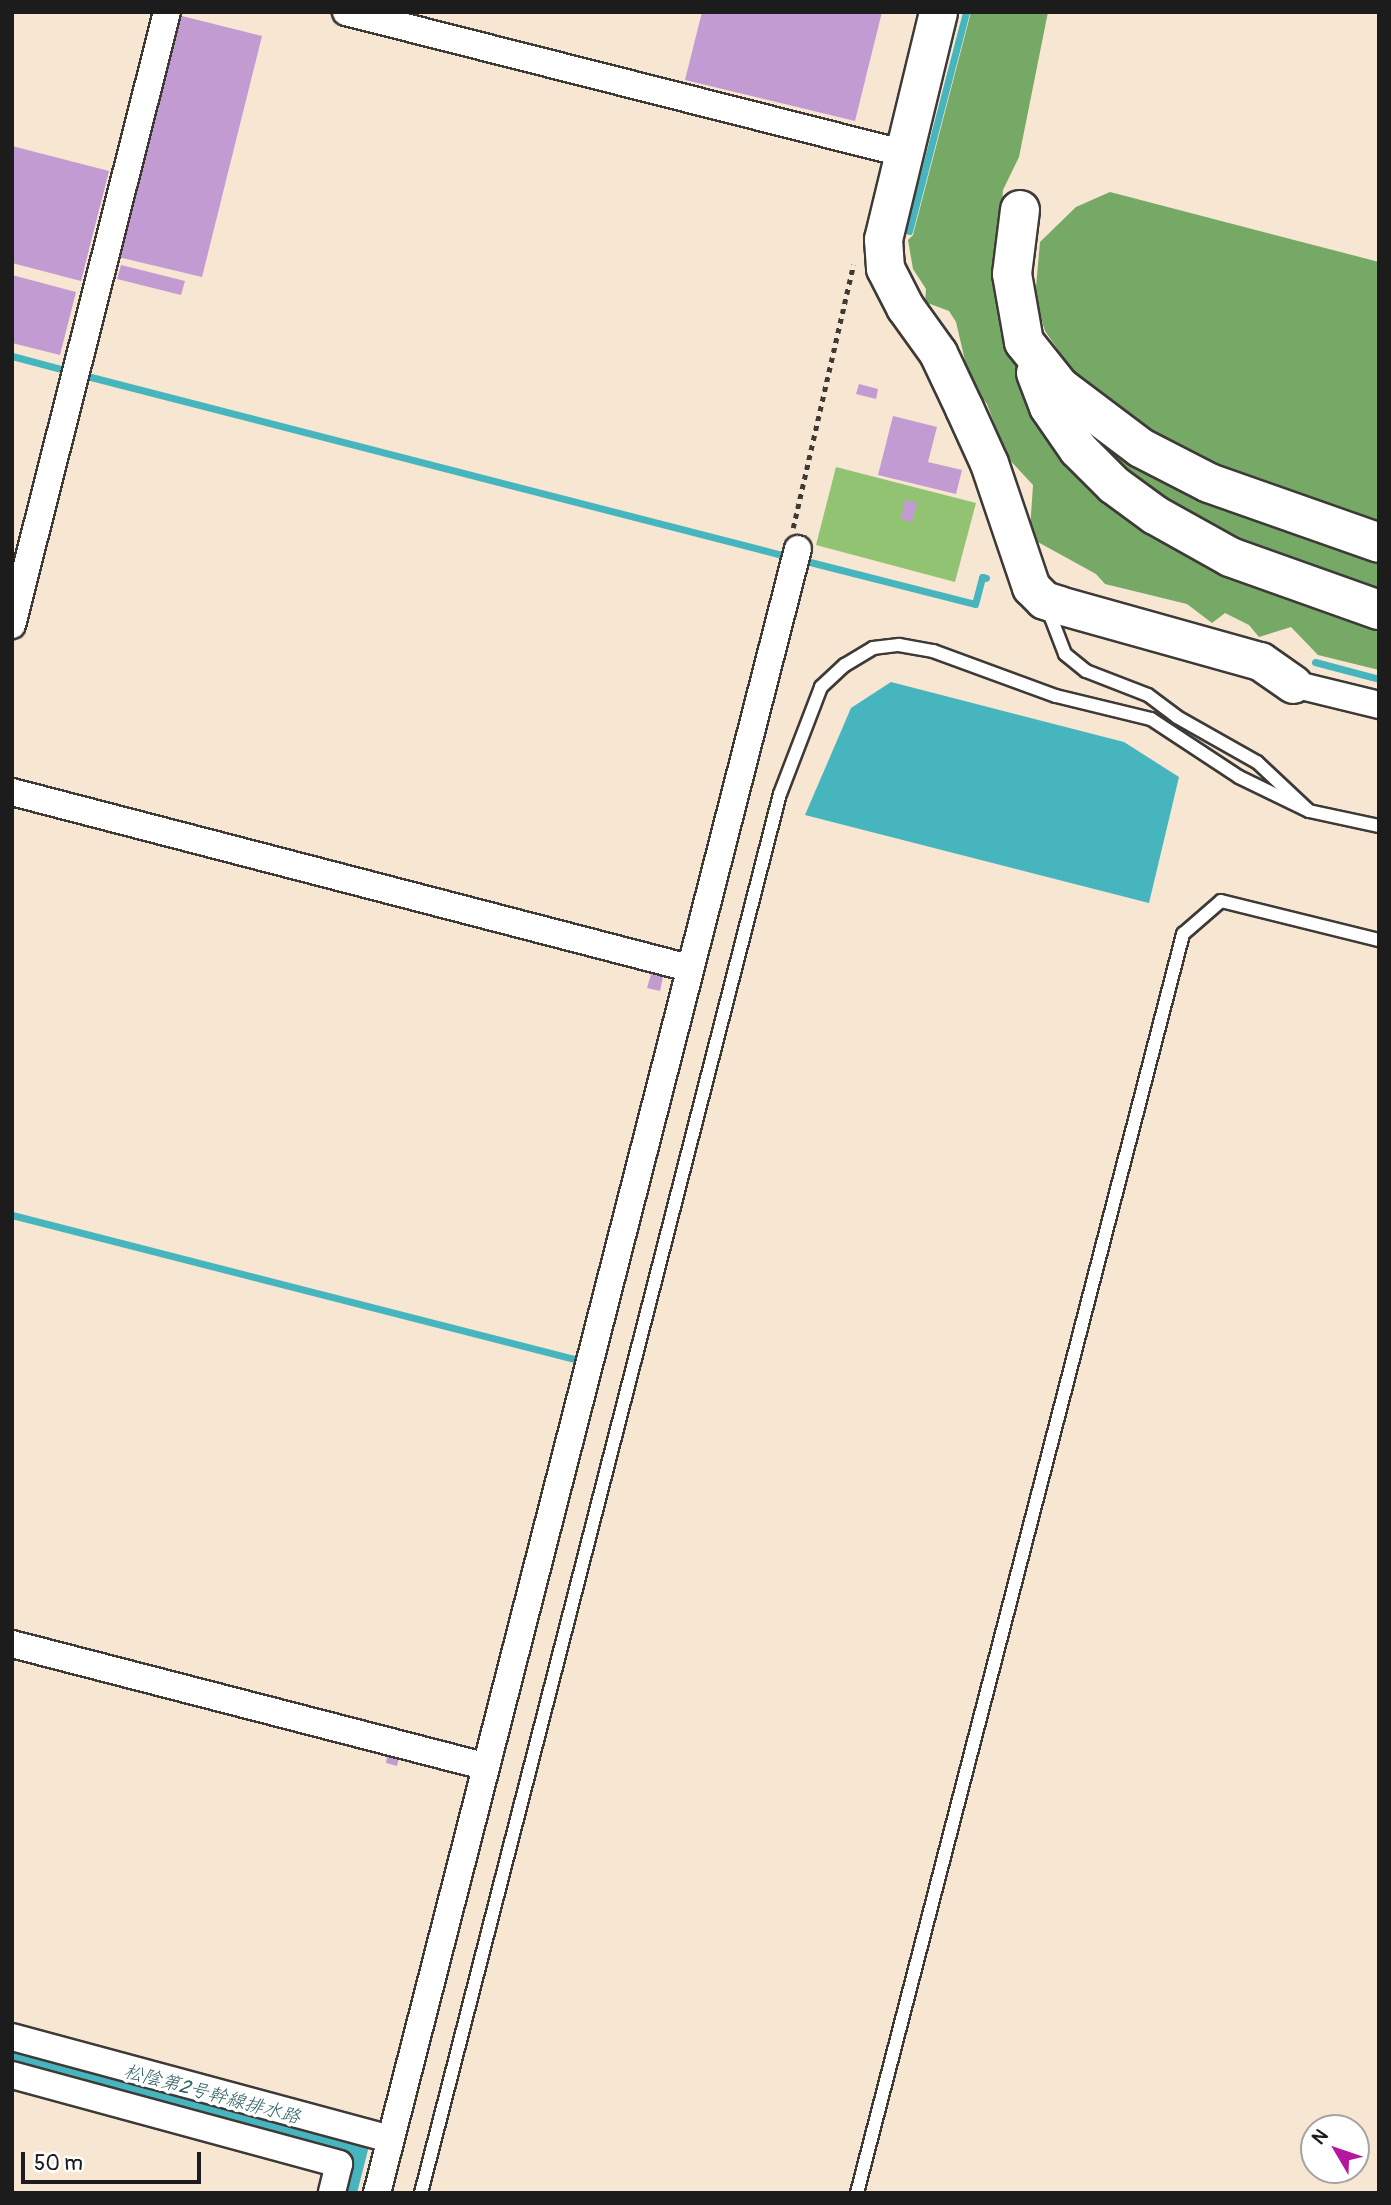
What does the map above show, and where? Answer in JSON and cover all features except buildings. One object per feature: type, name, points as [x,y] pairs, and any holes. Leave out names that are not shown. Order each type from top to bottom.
[{"type":"highway","points":[[1020,210],[1012,274],[1024,342],[1049,407],[1078,449],[1114,485],[1192,539],[1230,557],[1379,610]]},
{"type":"highway","points":[[1024,342],[1060,387],[1141,448],[1209,483],[1328,529],[1379,543]]},
{"type":"street","points":[[12,625],[167,12]]},
{"type":"street","points":[[346,12],[902,153]]},
{"type":"street","points":[[938,12],[883,239],[885,268],[905,307],[938,353],[989,463],[1031,587],[1044,600],[1260,661],[1293,684],[1379,705]]},
{"type":"street","points":[[377,2193],[798,549]]},
{"type":"street","points":[[12,792],[690,968]]},
{"type":"street","points":[[12,1644],[485,1766]]},
{"type":"street","points":[[12,2037],[391,2139]]},
{"type":"street","points":[[12,2076],[339,2164],[332,2193]]},
{"type":"lane","points":[[1044,600],[1065,653],[1086,671],[1148,695],[1257,762],[1309,811]]},
{"type":"lane","points":[[421,2193],[780,794],[821,687],[845,665],[873,648],[900,645],[933,652],[1056,696],[1151,719],[1239,777],[1309,811],[1379,826]]},
{"type":"lane","points":[[857,2193],[1183,934],[1221,901],[1379,940]]},
{"type":"path","points":[[798,549],[791,522],[855,255]]},
{"type":"green space","points":[[971,12],[1048,12],[1019,157],[1003,190],[996,279],[1003,333],[1038,417],[1060,450],[1379,623],[1379,670],[1318,655],[1291,627],[1259,637],[1249,625],[1225,613],[1212,623],[1187,604],[1105,584],[1096,574],[1036,541],[1030,530],[1033,485],[1007,457],[987,404],[970,382],[956,322],[949,311],[925,302],[926,289],[913,269],[908,240],[913,235]]},
{"type":"green space","points":[[1110,192],[1379,262],[1379,529],[1207,465],[1099,400],[1070,367],[1045,331],[1035,298],[1040,242],[1076,207]]},
{"type":"green space","points":[[1082,423],[1201,495],[1302,537],[1379,560],[1379,594],[1281,561],[1193,520],[1092,445]]},
{"type":"green space","points":[[836,467],[976,503],[955,582],[816,545]]},
{"type":"water","points":[[891,682],[1124,742],[1179,777],[1149,903],[805,815],[851,708]]},
{"type":"water","points":[[12,2052],[369,2146],[357,2193],[344,2193],[353,2157],[12,2066]]},
{"type":"waterway","points":[[909,231],[966,12]]},
{"type":"waterway","points":[[12,356],[65,370]]},
{"type":"waterway","points":[[83,375],[782,555]]},
{"type":"waterway","points":[[806,561],[975,604],[982,577],[986,578]]},
{"type":"waterway","points":[[1315,662],[1379,679]]},
{"type":"waterway","points":[[12,1215],[578,1360]]},
{"type":"water label","name":"松陰第2号幹線排水路","points":[[212,2095]]}]
